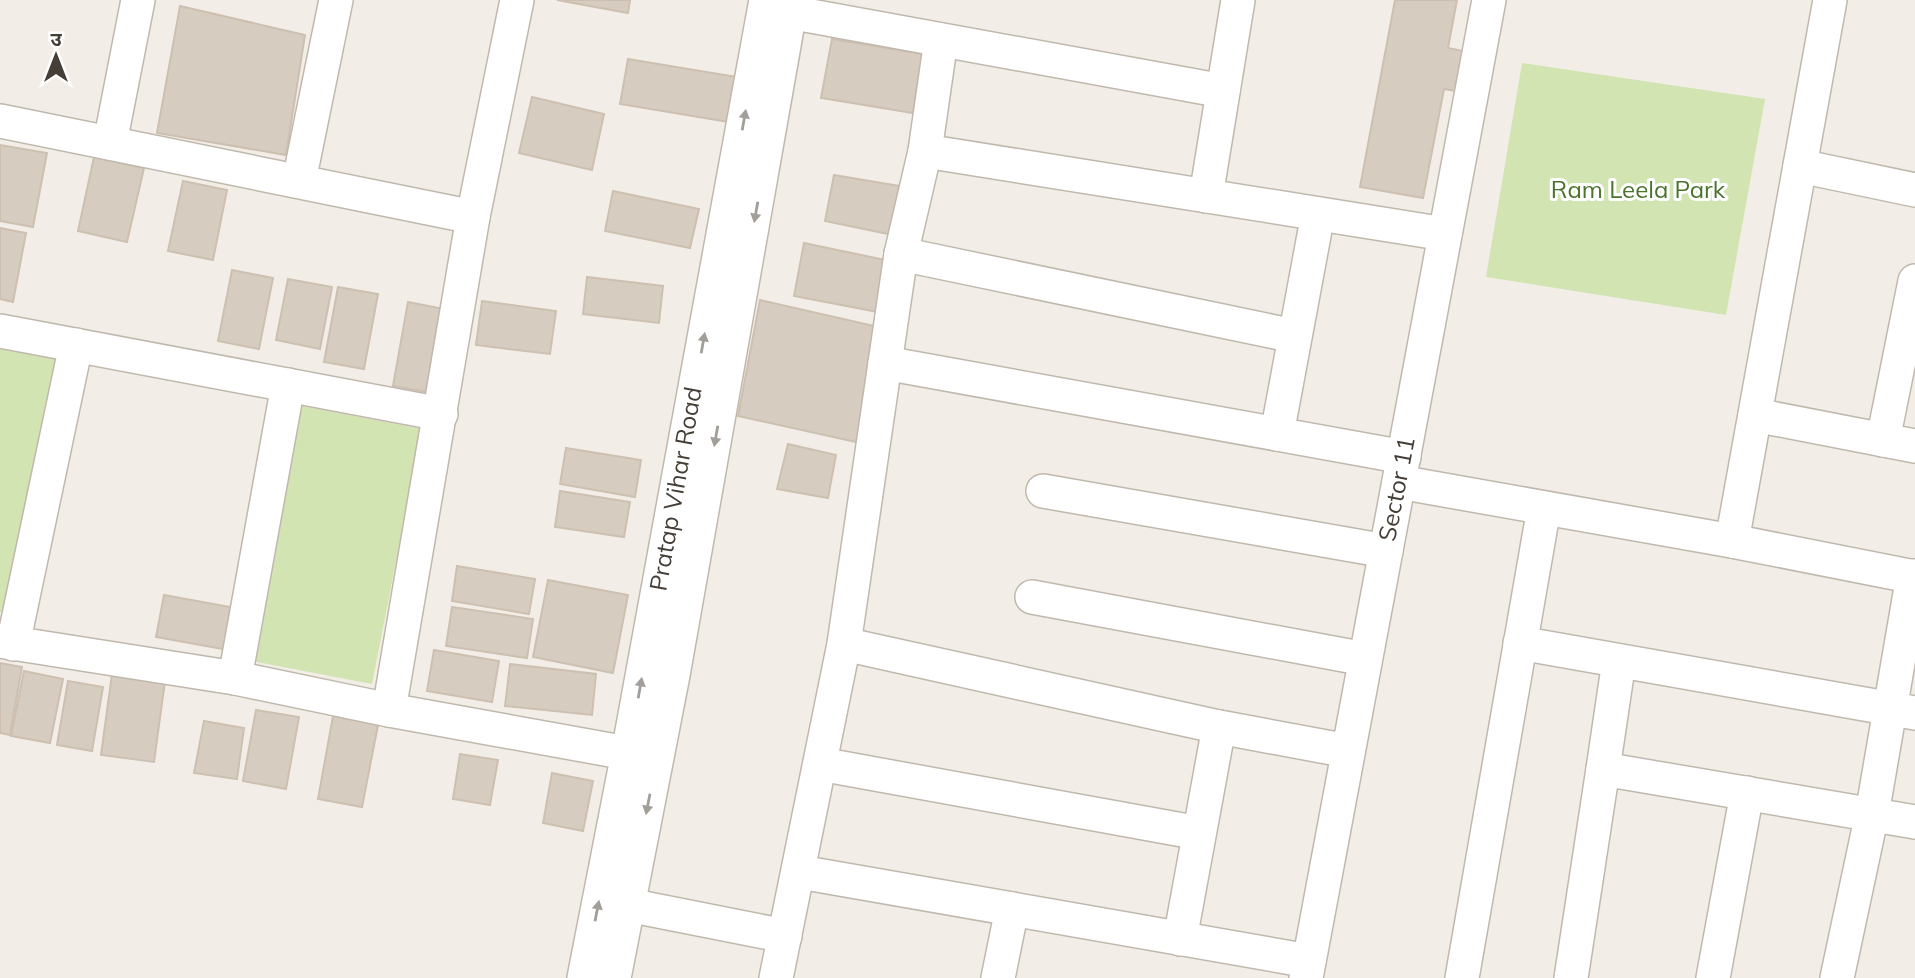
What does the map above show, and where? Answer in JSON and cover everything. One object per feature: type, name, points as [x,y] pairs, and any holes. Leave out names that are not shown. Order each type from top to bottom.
[{"type":"street","points":[[110,143],[138,0]]},
{"type":"street","points":[[299,181],[336,0]]},
{"type":"street","points":[[389,710],[473,216],[517,0]]},
{"type":"street","points":[[1206,196],[1238,0]]},
{"type":"street","name":"Sector 11","points":[[1307,970],[1489,0]]},
{"type":"street","points":[[1732,541],[1830,0]]},
{"type":"street","points":[[785,7],[941,40],[1223,91]]},
{"type":"street","name":"Pratap Vihar Road","points":[[584,978],[643,756],[785,7]]},
{"type":"street","points":[[776,978],[800,872],[844,644],[901,254],[925,151],[941,40]]},
{"type":"street","points":[[0,121],[473,216]]},
{"type":"street","points":[[925,151],[1445,234]]},
{"type":"street","points":[[1800,166],[1915,190]]},
{"type":"street","points":[[1278,434],[1318,214]]},
{"type":"street","points":[[901,254],[1294,336]]},
{"type":"street","points":[[1755,415],[1899,443],[1913,303]]},
{"type":"street","points":[[0,331],[441,414]]},
{"type":"street","points":[[76,345],[7,643],[236,678],[389,710],[643,756]]},
{"type":"street","points":[[885,363],[1278,434],[1544,508],[1914,576],[1902,711],[1872,814],[1837,978]]},
{"type":"street","points":[[236,678],[288,385]]},
{"type":"street","points":[[1043,491],[1386,551]]},
{"type":"street","points":[[1462,978],[1544,508]]},
{"type":"street","points":[[1032,597],[1365,659]]},
{"type":"street","points":[[1520,643],[1902,711]]},
{"type":"street","points":[[844,644],[1219,727],[1348,751]]},
{"type":"street","points":[[1571,978],[1619,661]]},
{"type":"street","points":[[1180,939],[1219,727]]},
{"type":"street","name":"Pratap Vihar Road","points":[[614,978],[628,905],[643,756]]},
{"type":"street","points":[[820,764],[1199,834]]},
{"type":"street","points":[[1603,769],[1915,822]]},
{"type":"street","points":[[1713,978],[1747,793]]},
{"type":"street","points":[[800,872],[1180,939],[1307,970]]},
{"type":"street","points":[[628,905],[785,936]]},
{"type":"street","points":[[998,978],[1012,909]]},
{"type":"green space","name":"Ram Leela Park","points":[[1522,63],[1765,99],[1726,315],[1486,277]]},
{"type":"green space","points":[[0,348],[59,359],[10,614],[0,612]]},
{"type":"green space","points":[[302,406],[422,429],[372,684],[252,661]]},
{"type":"building","points":[[557,0],[630,0],[628,13]]},
{"type":"building","points":[[1395,0],[1457,0],[1448,48],[1463,51],[1456,91],[1444,89],[1423,198],[1360,187]]},
{"type":"building","points":[[180,6],[305,35],[286,155],[157,133]]},
{"type":"building","points":[[832,39],[923,54],[913,113],[821,98]]},
{"type":"building","points":[[628,59],[737,77],[729,122],[620,104]]},
{"type":"building","points":[[532,97],[604,114],[592,170],[519,153]]},
{"type":"building","points":[[0,145],[47,153],[33,227],[0,221]]},
{"type":"building","points":[[94,157],[144,168],[127,242],[78,231]]},
{"type":"building","points":[[834,175],[900,186],[893,235],[825,221]]},
{"type":"building","points":[[183,181],[227,190],[213,260],[168,251]]},
{"type":"building","points":[[613,191],[699,209],[690,248],[605,231]]},
{"type":"building","points":[[0,228],[26,233],[13,302],[0,299]]},
{"type":"building","points":[[804,243],[890,261],[883,313],[794,296]]},
{"type":"building","points":[[232,270],[273,278],[259,349],[218,341]]},
{"type":"building","points":[[587,277],[663,286],[659,323],[583,314]]},
{"type":"building","points":[[288,279],[332,287],[320,349],[276,340]]},
{"type":"building","points":[[338,287],[378,294],[364,369],[324,362]]},
{"type":"building","points":[[760,300],[883,328],[865,444],[738,416]]},
{"type":"building","points":[[482,301],[556,311],[550,354],[476,345]]},
{"type":"building","points":[[408,302],[449,310],[433,393],[393,386]]},
{"type":"building","points":[[788,444],[836,455],[828,498],[777,489]]},
{"type":"building","points":[[566,448],[641,460],[635,497],[560,484]]},
{"type":"building","points":[[560,491],[630,502],[624,537],[555,527]]},
{"type":"building","points":[[457,566],[535,579],[529,614],[452,601]]},
{"type":"building","points":[[548,580],[628,595],[613,673],[533,657]]},
{"type":"building","points":[[164,595],[241,609],[234,651],[156,637]]},
{"type":"building","points":[[452,607],[533,619],[527,658],[446,646]]},
{"type":"building","points":[[434,650],[499,661],[492,702],[427,691]]},
{"type":"building","points":[[0,663],[22,667],[10,735],[0,733]]},
{"type":"building","points":[[510,664],[596,674],[592,715],[505,706]]},
{"type":"building","points":[[24,671],[63,679],[50,743],[11,736]]},
{"type":"building","points":[[112,674],[165,681],[154,762],[101,755]]},
{"type":"building","points":[[68,681],[103,687],[92,751],[57,745]]},
{"type":"building","points":[[256,710],[299,717],[286,789],[243,781]]},
{"type":"building","points":[[333,716],[378,725],[362,807],[318,799]]},
{"type":"building","points":[[204,721],[244,728],[237,779],[194,773]]},
{"type":"building","points":[[460,754],[498,760],[490,805],[453,799]]},
{"type":"building","points":[[552,773],[593,781],[583,831],[543,823]]}]
